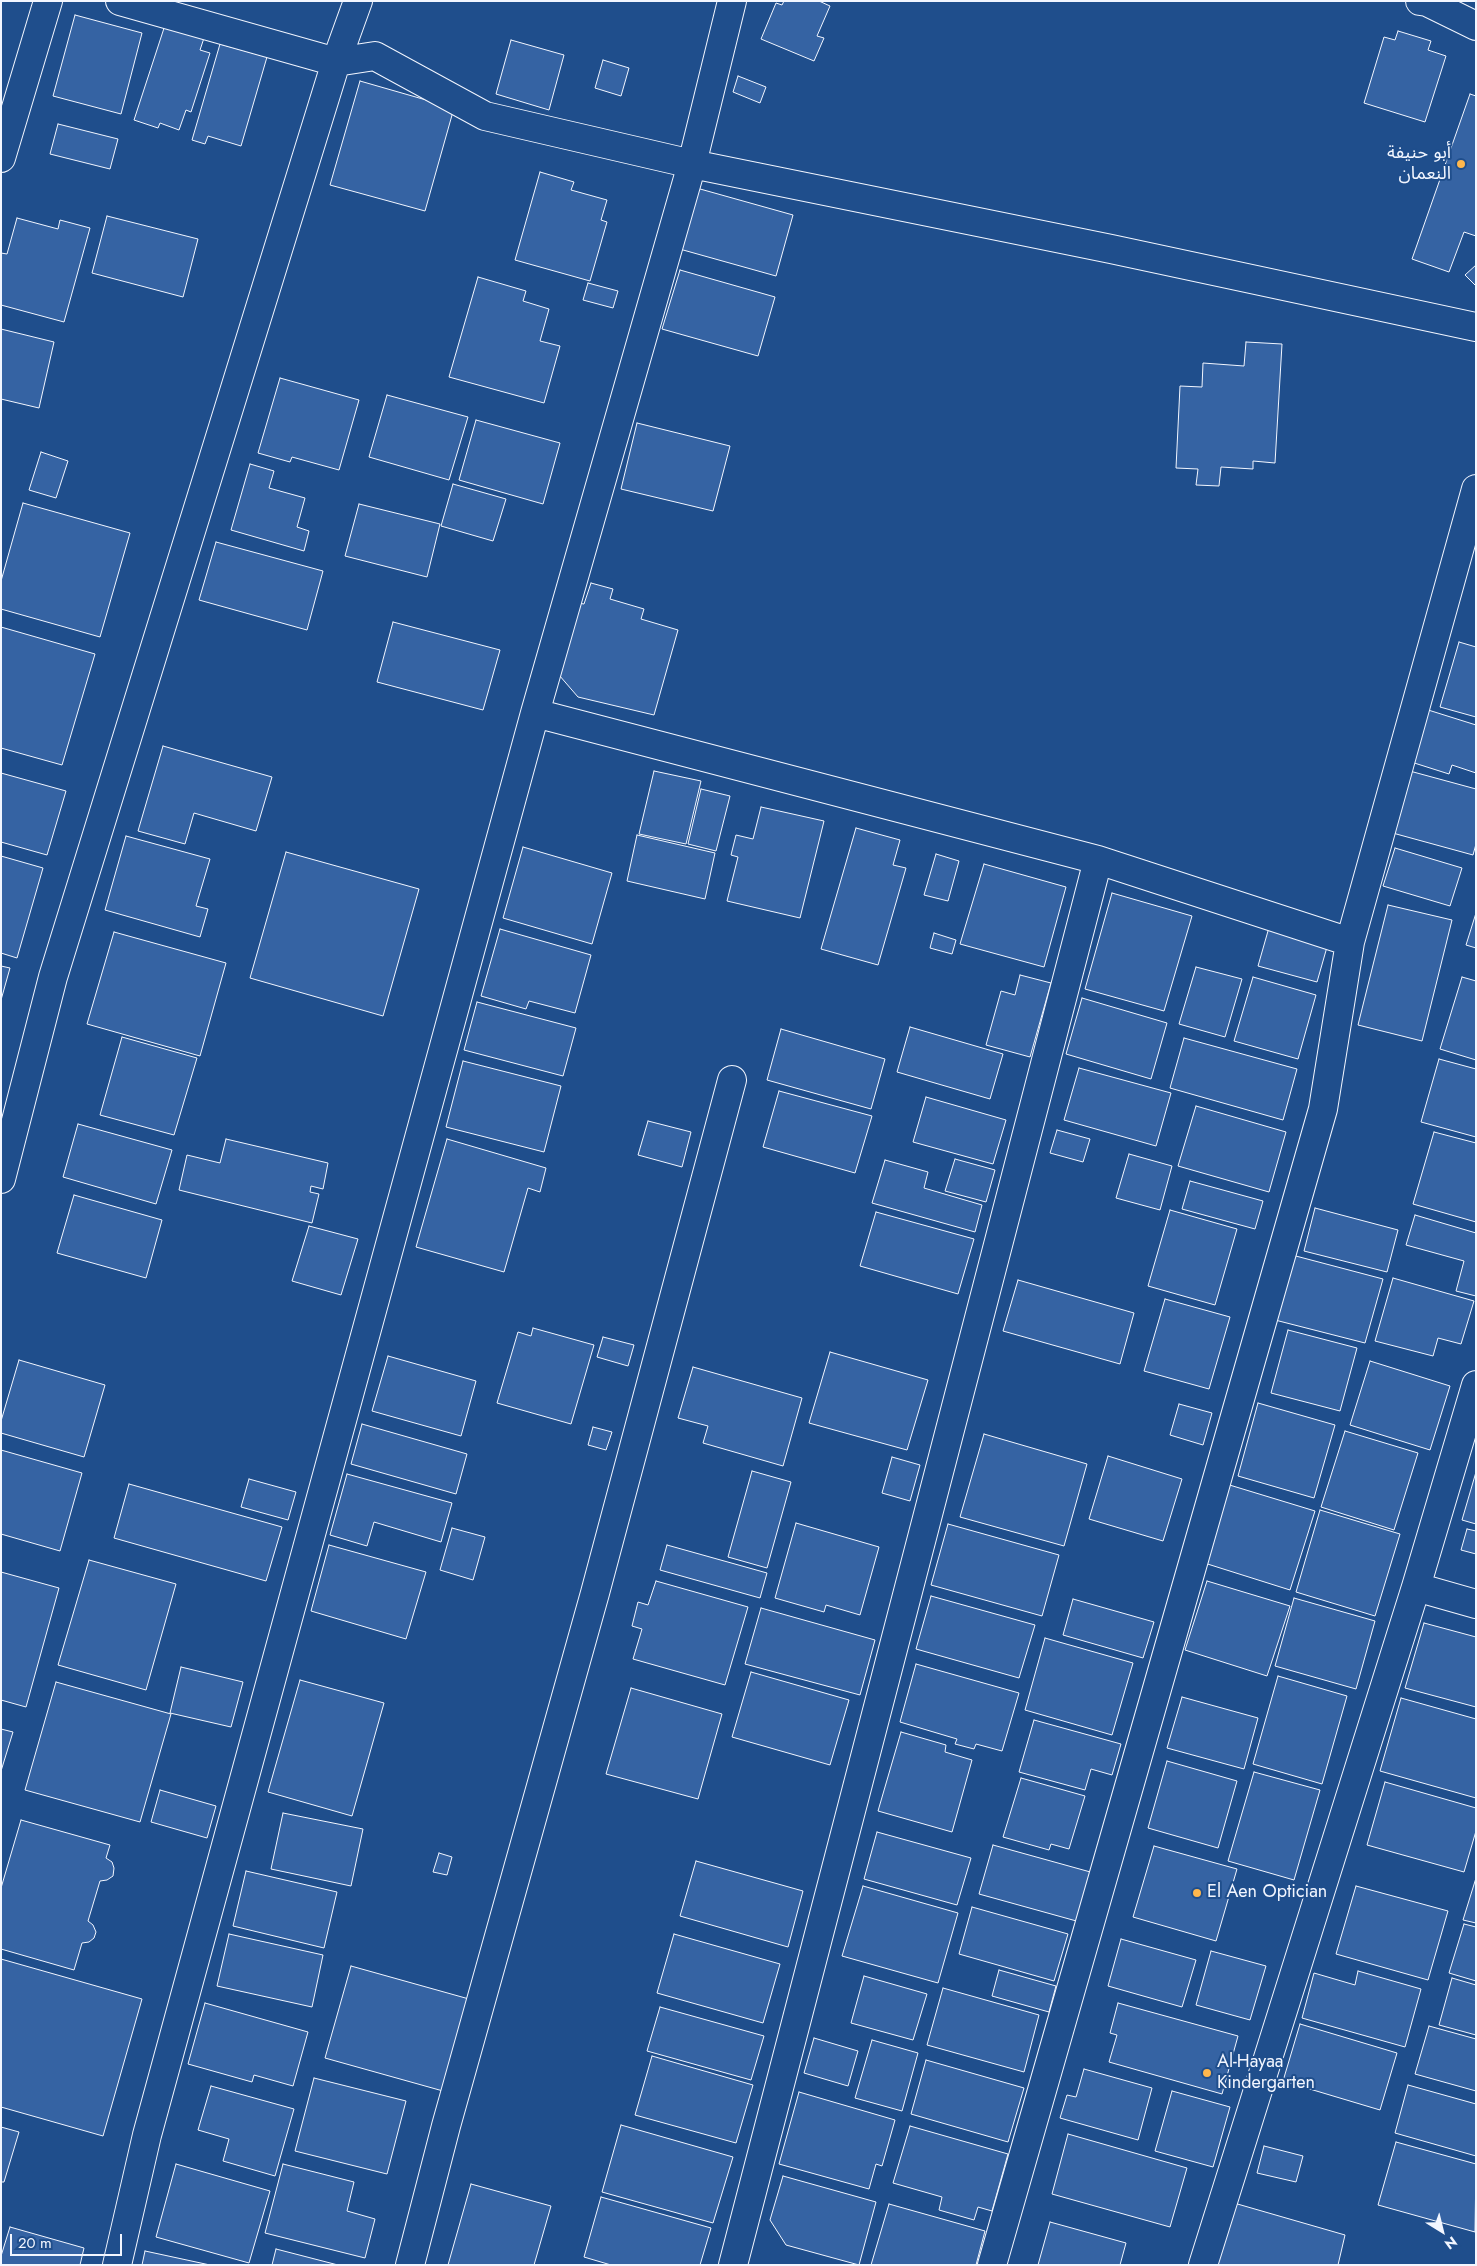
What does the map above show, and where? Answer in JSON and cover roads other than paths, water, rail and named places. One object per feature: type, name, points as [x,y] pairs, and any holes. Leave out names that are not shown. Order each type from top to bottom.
[{"type":"street","points":[[1,158],[48,1]]},
{"type":"street","points":[[120,1],[336,62],[375,56],[485,116],[692,164],[1111,248],[1476,327]]},
{"type":"street","points":[[1,1179],[53,977],[336,62],[358,1]]},
{"type":"street","points":[[117,2265],[147,2135],[535,713],[692,164],[732,1]]},
{"type":"street","points":[[1420,1],[1427,2],[1476,26]]},
{"type":"street","points":[[992,2265],[1323,1109],[1350,942],[1476,489]]},
{"type":"street","points":[[535,713],[1098,860],[1350,942]]},
{"type":"street","points":[[733,2265],[1098,860]]},
{"type":"street","points":[[410,2265],[446,2126],[595,1593],[732,1080]]},
{"type":"street","points":[[1203,2265],[1416,1587],[1476,1385]]},
{"type":"street","points":[[1416,1587],[1476,1604]]},
{"type":"place","name":"أبو حنيفة النعمان","points":[[1461,164]]},
{"type":"place","name":"El Aen Optician","points":[[1197,1893]]},
{"type":"place","name":"Al-Hayaa Kindergarten","points":[[1207,2073]]}]
